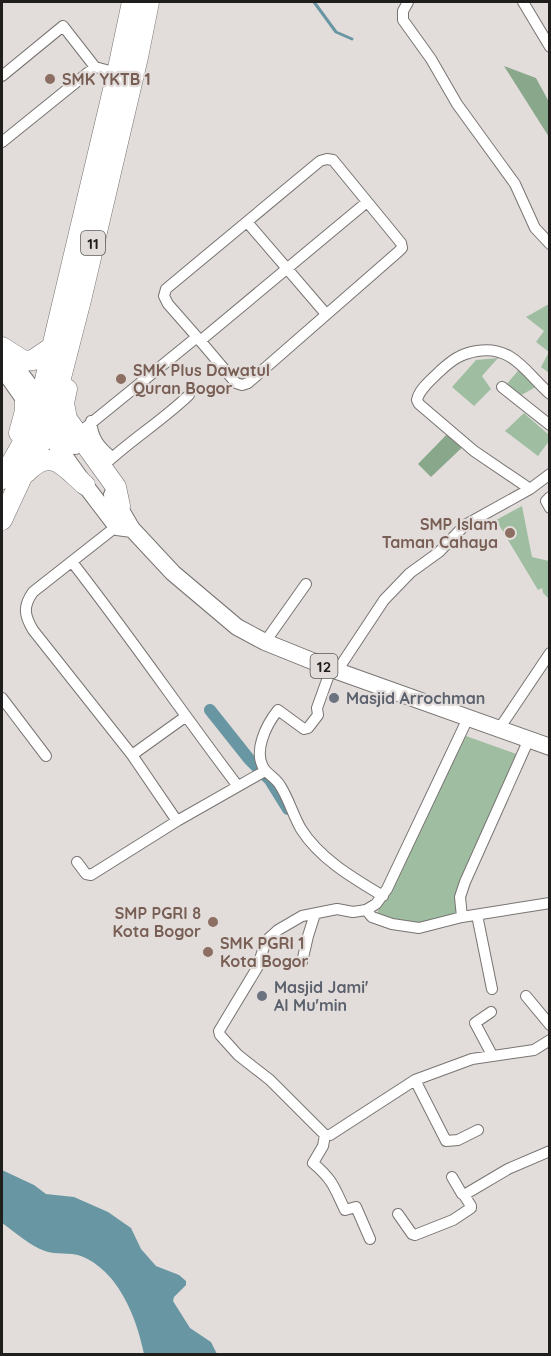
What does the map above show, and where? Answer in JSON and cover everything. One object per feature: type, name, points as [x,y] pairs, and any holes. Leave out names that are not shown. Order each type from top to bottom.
[{"type":"highway","name":"11","points":[[40,413],[52,348],[132,2]]},
{"type":"highway","name":"11","points":[[2,520],[8,479],[40,413],[81,300],[149,2]]},
{"type":"highway","points":[[81,300],[79,331],[64,403],[67,419],[107,462],[124,520]]},
{"type":"highway","name":"12","points":[[2,348],[24,361],[33,360],[52,348]]},
{"type":"highway","points":[[8,479],[26,411],[40,413]]},
{"type":"highway","name":"12","points":[[8,479],[48,458],[58,461],[85,485]]},
{"type":"main road","name":"12","points":[[2,348],[85,485],[124,520],[182,581],[237,627],[265,642],[334,670],[549,747]]},
{"type":"main road","name":"12","points":[[2,368],[40,413],[80,432],[124,520]]},
{"type":"street","points":[[408,2],[403,10],[403,20],[432,59],[437,72],[457,104],[514,184],[535,228],[549,243]]},
{"type":"street","points":[[523,2],[549,47]]},
{"type":"street","points":[[2,76],[63,26],[95,67],[117,73]]},
{"type":"street","points":[[2,142],[95,67]]},
{"type":"street","points":[[333,160],[398,239],[402,248],[248,383],[242,385],[232,379],[168,304],[164,296],[166,289],[247,222],[320,161],[333,160]]},
{"type":"street","points":[[80,432],[287,269],[368,202]]},
{"type":"street","points":[[247,222],[326,314]]},
{"type":"street","points":[[530,489],[474,451],[419,404],[418,396],[453,359],[488,349],[516,360],[549,394]]},
{"type":"street","points":[[502,387],[549,425]]},
{"type":"street","points":[[107,462],[169,415],[189,395]]},
{"type":"street","points":[[383,896],[352,877],[318,851],[302,830],[280,785],[263,772],[259,754],[268,726],[278,710],[306,730],[318,715],[317,708],[334,670],[384,600],[410,573],[439,552],[465,525],[530,489],[549,474]]},
{"type":"street","points":[[549,497],[546,501],[549,508]]},
{"type":"street","points":[[124,520],[33,592],[25,608],[25,615],[33,630],[132,755],[177,821]]},
{"type":"street","points":[[72,562],[237,785]]},
{"type":"street","points":[[265,642],[306,584]]},
{"type":"street","points":[[499,729],[549,653]]},
{"type":"street","points":[[2,698],[45,756]]},
{"type":"street","points":[[132,755],[185,717]]},
{"type":"street","points":[[325,1135],[270,1080],[238,1055],[219,1031],[257,968],[266,941],[278,930],[302,916],[337,909],[353,912],[366,910],[383,896],[468,718]]},
{"type":"street","points":[[462,917],[460,897],[465,882],[529,740]]},
{"type":"street","points":[[76,862],[89,876],[237,785],[263,772]]},
{"type":"street","points":[[366,910],[372,917],[392,924],[419,928],[462,917],[549,903]]},
{"type":"street","points":[[302,962],[315,914]]},
{"type":"street","points":[[477,915],[492,989]]},
{"type":"street","points":[[526,996],[549,1025]]},
{"type":"street","points":[[491,1012],[475,1023],[492,1055]]},
{"type":"street","points":[[325,1135],[330,1135],[415,1080],[462,1062],[492,1055],[534,1050],[549,1041]]},
{"type":"street","points":[[415,1080],[446,1141],[458,1140],[478,1130]]},
{"type":"street","points":[[325,1135],[313,1163],[334,1185],[345,1210],[356,1207],[370,1239]]},
{"type":"street","points":[[464,1195],[508,1169],[549,1151]]},
{"type":"street","points":[[398,1214],[415,1235],[453,1220],[471,1208],[452,1177]]},
{"type":"green space","points":[[504,66],[536,78],[549,102],[549,137]]},
{"type":"green space","points":[[549,304],[549,352],[536,342],[544,331],[526,317]]},
{"type":"green space","points":[[549,352],[549,373],[541,367]]},
{"type":"green space","points":[[498,358],[482,376],[491,389],[474,406],[452,387],[476,360]]},
{"type":"green space","points":[[523,365],[541,384],[518,397],[505,386]]},
{"type":"green space","points":[[524,413],[549,435],[549,441],[538,456],[505,431]]},
{"type":"green space","points":[[454,427],[470,440],[431,477],[418,464]]},
{"type":"green space","points":[[522,506],[532,557],[549,561],[549,599],[543,593],[542,588],[538,590],[496,520]]},
{"type":"green space","points":[[466,736],[519,755],[457,894],[459,913],[413,924],[376,915]]},
{"type":"water","points":[[2,1170],[34,1185],[46,1194],[74,1197],[108,1212],[131,1228],[141,1249],[156,1266],[179,1275],[186,1281],[186,1285],[173,1301],[190,1328],[211,1342],[217,1354],[144,1354],[137,1326],[124,1297],[106,1273],[81,1256],[39,1249],[2,1223]]},
{"type":"waterway","points":[[314,2],[336,32],[352,39]]},
{"type":"waterway","points":[[210,710],[249,759],[270,780],[288,809]]},
{"type":"place","name":"SMK YKTB 1","points":[[50,79]]},
{"type":"place","name":"SMK Plus Dawatul Quran Bogor","points":[[121,379]]},
{"type":"place","name":"SMP Islam Taman Cahaya","points":[[510,533]]},
{"type":"place","name":"Masjid Arrochman","points":[[334,698]]},
{"type":"place","name":"SMP PGRI 8 Kota Bogor","points":[[213,922]]},
{"type":"place","name":"SMK PGRI 1 Kota Bogor","points":[[208,952]]},
{"type":"place","name":"Masjid Jami' Al Mu'min","points":[[262,996]]}]
